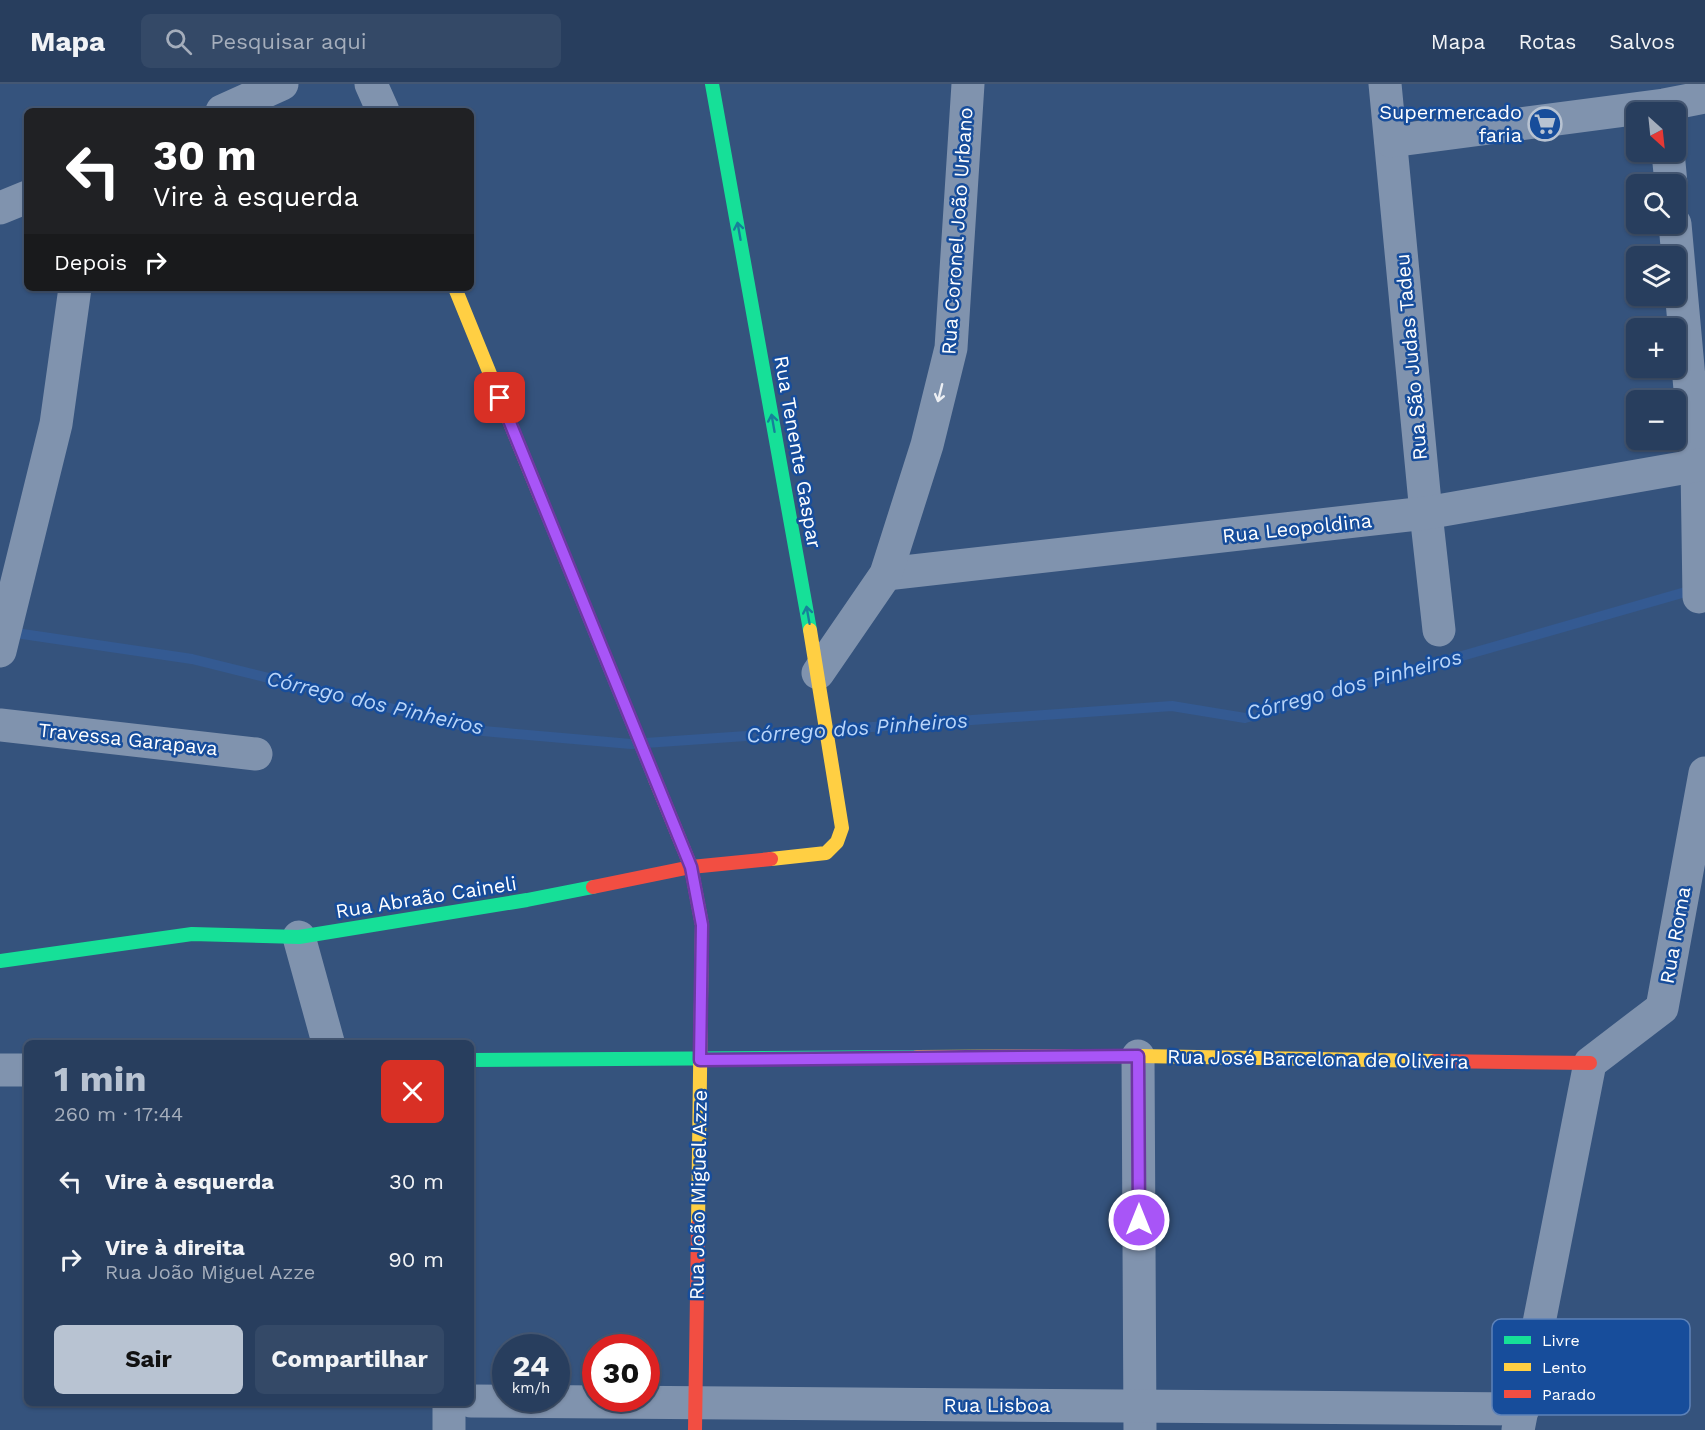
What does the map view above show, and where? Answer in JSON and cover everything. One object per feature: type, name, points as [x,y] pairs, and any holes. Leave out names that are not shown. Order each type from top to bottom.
[{"type":"street","points":[[229,108],[282,84]]},
{"type":"street","points":[[372,84],[381,108]]},
{"type":"street","name":"Rua Tenente Gaspar","points":[[712,84],[818,673],[842,828]]},
{"type":"street","name":"Rua Coronel João Urbano","points":[[818,673],[886,574],[927,445],[951,348],[968,84]]},
{"type":"street","name":"Rua São Judas Tadeu","points":[[1385,84],[1439,630]]},
{"type":"street","points":[[1686,103],[1705,97]]},
{"type":"street","points":[[1391,141],[1626,113]]},
{"type":"street","points":[[0,208],[24,198]]},
{"type":"street","points":[[1676,234],[1701,465],[1699,597]]},
{"type":"street","points":[[0,651],[56,424],[75,291]]},
{"type":"street","name":"Rua João Miguel Azze","points":[[456,291],[691,867],[702,925],[696,1417]]},
{"type":"street","name":"Rua Leopoldina","points":[[886,574],[1426,513],[1701,465]]},
{"type":"street","name":"Travessa Garapava","points":[[0,725],[256,754]]},
{"type":"street","name":"Rua Roma","points":[[1590,1063],[1662,1008],[1705,773]]},
{"type":"street","name":"Rua Abraão Caineli","points":[[0,961],[192,934],[299,937],[526,900],[691,867],[826,852],[840,839],[842,828]]},
{"type":"street","points":[[299,937],[327,1040]]},
{"type":"street","points":[[1138,1056],[1140,1418]]},
{"type":"street","name":"Rua José Barcelona de Oliveira","points":[[474,1060],[1138,1056],[1590,1063]]},
{"type":"street","points":[[1540,1319],[1590,1063]]},
{"type":"street","points":[[0,1070],[24,1070]]},
{"type":"street","name":"Rua Lisboa","points":[[474,1401],[696,1417],[1520,1420]]},
{"type":"street","points":[[449,1406],[449,1430]]},
{"type":"waterway","name":"Córrego dos Pinheiros","points":[[9,632],[192,659],[483,731],[631,744],[1172,706],[1245,718],[1696,589]]},
{"type":"traffic: fast","points":[[712,84],[810,630]]},
{"type":"traffic: fast","points":[[541,499],[655,779]]},
{"type":"traffic: fast","points":[[0,961],[192,934],[299,937],[593,887]]},
{"type":"traffic: fast","points":[[474,1060],[917,1057]]},
{"type":"traffic: slow","points":[[456,291],[541,499]]},
{"type":"traffic: slow","points":[[771,859],[826,853],[837,842],[842,828],[810,630]]},
{"type":"traffic: slow","points":[[655,779],[691,867],[702,925],[698,1225]]},
{"type":"traffic: slow","points":[[917,1057],[1138,1056],[1435,1061]]},
{"type":"traffic: jam","points":[[593,887],[691,867],[771,859]]},
{"type":"traffic: jam","points":[[1435,1061],[1590,1063]]},
{"type":"traffic: jam","points":[[695,1430],[698,1225]]},
{"type":"place","name":"Supermercado faria","points":[[1545,124]]},
{"type":"route","points":[[500,398],[691,867],[702,925],[700,1060],[1138,1056],[1139,1220]]}]
